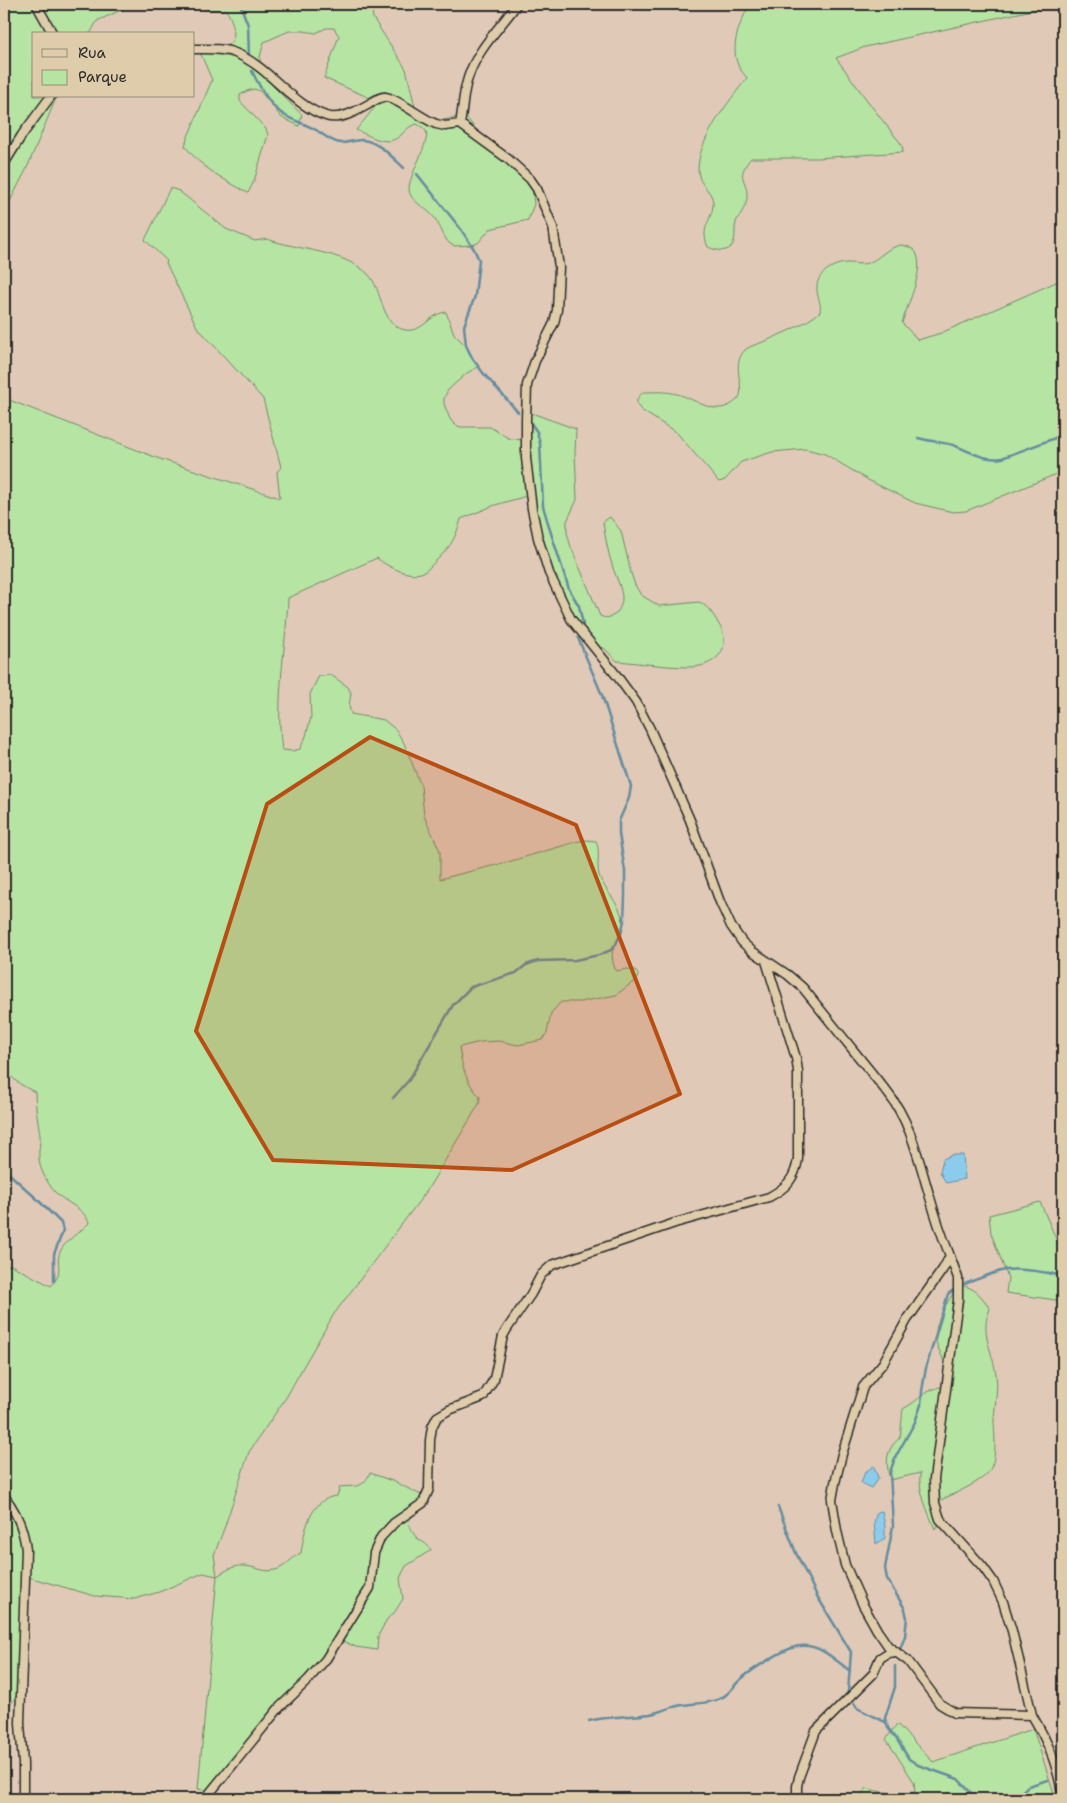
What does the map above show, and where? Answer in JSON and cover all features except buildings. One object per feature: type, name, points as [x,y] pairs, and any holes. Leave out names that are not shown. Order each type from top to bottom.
[{"type":"street","points":[[36,4],[52,32]]},
{"type":"street","points":[[460,124],[467,80],[471,68],[483,47],[517,4]]},
{"type":"street","points":[[195,49],[225,51],[253,62],[287,92],[314,111],[329,118],[345,115],[378,99],[387,97],[436,124],[445,126],[460,124],[508,159],[530,179],[537,189],[553,227],[559,267],[557,310],[554,323],[527,385],[527,474],[538,538],[549,573],[571,619],[636,702],[690,820],[726,917],[742,942],[804,988],[893,1099],[911,1132],[934,1212],[958,1278],[958,1300],[934,1479],[935,1503],[943,1524],[970,1551],[993,1581],[998,1591],[1012,1631],[1032,1715],[1056,1762],[1063,1798]]},
{"type":"street","points":[[4,164],[22,135],[50,98]]},
{"type":"street","points":[[205,1799],[279,1708],[326,1659],[370,1588],[374,1553],[381,1537],[394,1522],[419,1507],[426,1498],[429,1489],[430,1440],[434,1422],[443,1413],[483,1397],[488,1392],[494,1379],[503,1336],[541,1275],[552,1265],[568,1259],[676,1223],[769,1197],[783,1189],[791,1180],[797,1170],[798,1159],[798,1070],[766,961]]},
{"type":"street","points":[[950,1256],[907,1320],[883,1364],[863,1387],[842,1454],[832,1500],[837,1530],[845,1565],[874,1625],[888,1646],[908,1661],[934,1698],[946,1709],[955,1712],[1032,1715]]},
{"type":"street","points":[[4,1496],[14,1509],[26,1550],[20,1723],[23,1799]]},
{"type":"street","points":[[797,1799],[798,1777],[816,1731],[873,1674],[880,1658],[885,1654],[896,1652]]},
{"type":"highlighted area","points":[[370,737],[576,825],[680,1094],[512,1170],[273,1160],[196,1031],[267,804]]},
{"type":"green space","points":[[4,4],[134,4],[97,21],[91,32],[32,32],[32,98],[56,98],[27,168],[4,213]]},
{"type":"green space","points":[[206,4],[371,4],[373,18],[406,69],[418,119],[432,122],[465,116],[490,146],[522,169],[532,186],[534,204],[528,220],[490,229],[478,243],[472,245],[455,246],[450,244],[435,218],[415,201],[409,190],[412,176],[427,136],[426,131],[417,124],[408,128],[396,139],[385,141],[356,130],[379,102],[324,78],[339,36],[334,28],[326,28],[316,33],[289,31],[264,42],[260,57],[260,73],[302,115],[299,126],[281,117],[260,91],[254,89],[247,91],[240,95],[240,101],[266,129],[268,135],[254,181],[248,193],[214,173],[198,161],[185,146],[212,80],[200,52],[228,45],[234,33],[226,10],[206,10]]},
{"type":"green space","points":[[750,4],[1059,4],[865,47],[836,58],[902,145],[903,152],[817,158],[751,158],[743,170],[747,200],[736,222],[734,241],[727,250],[715,250],[708,247],[705,234],[713,203],[711,196],[700,180],[698,164],[701,151],[714,124],[747,78],[737,61],[735,44],[739,27]]},
{"type":"green space","points":[[170,188],[179,191],[226,229],[255,241],[267,239],[334,256],[358,266],[373,281],[386,314],[397,327],[405,330],[417,329],[440,313],[446,312],[454,334],[467,347],[478,367],[467,373],[448,390],[444,398],[444,404],[454,424],[460,427],[490,427],[510,439],[527,440],[526,411],[576,429],[577,500],[567,521],[567,533],[600,616],[608,617],[616,614],[622,602],[622,594],[610,557],[603,522],[610,517],[621,531],[631,573],[641,595],[659,606],[699,602],[703,604],[712,613],[721,628],[724,644],[722,650],[713,661],[690,667],[617,661],[604,648],[593,646],[557,593],[530,495],[495,505],[461,519],[450,545],[424,572],[405,573],[377,558],[288,598],[280,693],[282,750],[293,751],[300,749],[311,717],[310,694],[319,676],[331,675],[348,687],[351,693],[349,706],[351,714],[384,720],[396,730],[404,743],[421,786],[424,816],[440,851],[440,879],[508,862],[579,841],[596,841],[599,875],[620,911],[623,924],[621,936],[613,949],[613,962],[616,971],[635,970],[638,975],[636,982],[633,982],[616,995],[580,1002],[561,1002],[551,1013],[547,1033],[542,1040],[518,1045],[499,1041],[481,1042],[459,1047],[465,1074],[471,1086],[480,1097],[479,1104],[426,1192],[334,1314],[287,1396],[249,1452],[214,1555],[217,1576],[203,1573],[159,1592],[135,1599],[95,1596],[28,1577],[19,1692],[7,1709],[4,1719],[4,1266],[11,1265],[51,1286],[58,1276],[59,1257],[62,1248],[89,1223],[83,1213],[55,1192],[44,1176],[39,1162],[40,1138],[35,1092],[17,1082],[4,1065],[4,398],[160,459],[280,498],[277,472],[281,467],[263,399],[197,327],[166,263],[167,261],[145,240]]},
{"type":"green space","points":[[901,245],[913,249],[919,262],[917,279],[902,323],[918,340],[941,333],[1063,279],[1063,466],[1054,475],[966,511],[953,512],[915,503],[868,480],[825,454],[806,449],[772,452],[741,462],[725,480],[719,482],[677,433],[641,410],[637,405],[637,399],[643,392],[669,392],[714,408],[722,408],[729,405],[740,396],[738,370],[741,356],[745,350],[794,328],[820,312],[817,286],[820,276],[828,269],[843,263],[868,263],[895,246]]},
{"type":"green space","points":[[1040,1202],[1060,1248],[1063,1246],[1063,1301],[1006,1293],[1008,1278],[991,1233],[989,1215]]},
{"type":"green space","points":[[959,1285],[978,1293],[990,1309],[987,1317],[986,1332],[997,1381],[994,1456],[993,1463],[986,1475],[970,1486],[939,1501],[940,1521],[935,1529],[922,1494],[920,1473],[890,1480],[887,1466],[890,1450],[900,1437],[903,1409],[927,1392],[945,1386],[944,1362],[937,1343],[937,1326],[942,1312]]},
{"type":"green space","points":[[370,1473],[395,1482],[429,1499],[408,1522],[417,1538],[431,1550],[406,1566],[400,1578],[403,1599],[394,1613],[387,1619],[378,1636],[377,1650],[356,1647],[340,1640],[292,1703],[279,1714],[217,1790],[213,1799],[200,1799],[206,1790],[198,1789],[217,1576],[236,1566],[247,1566],[267,1571],[282,1567],[301,1553],[310,1517],[320,1503],[328,1498],[337,1496],[340,1487],[358,1486],[364,1482]]},
{"type":"green space","points":[[897,1724],[933,1762],[1033,1729],[1056,1799],[858,1799],[867,1788],[890,1793],[915,1792],[914,1782],[886,1739]]},
{"type":"water","points":[[952,1155],[963,1155],[965,1179],[946,1183],[940,1172],[943,1159]]},
{"type":"water","points":[[874,1466],[878,1478],[871,1488],[861,1483],[865,1472]]},
{"type":"water","points":[[882,1511],[885,1538],[876,1544],[874,1522],[877,1512]]},
{"type":"waterway","points":[[240,4],[248,25],[249,58]]},
{"type":"waterway","points":[[252,71],[270,101],[284,115],[336,142],[369,141],[385,151],[404,168]]},
{"type":"waterway","points":[[417,174],[460,228],[479,260],[475,296],[464,326],[466,345],[472,358],[484,374],[518,412]]},
{"type":"waterway","points":[[528,419],[537,432],[540,443],[543,506],[569,589],[579,606],[583,624]]},
{"type":"waterway","points":[[918,438],[953,445],[977,455],[995,459],[1063,435]]},
{"type":"waterway","points":[[393,1098],[409,1080],[453,1005],[471,987],[516,973],[526,965],[538,961],[575,960],[599,955],[611,950],[621,933],[624,921],[625,871],[619,834],[619,821],[629,798],[631,786],[602,695],[578,638]]},
{"type":"waterway","points":[[4,1169],[61,1223],[63,1231],[54,1254],[54,1281]]},
{"type":"waterway","points":[[965,1284],[1005,1270],[1027,1270],[1063,1276]]},
{"type":"waterway","points":[[899,1652],[905,1636],[907,1618],[905,1609],[887,1579],[885,1568],[893,1526],[890,1472],[895,1458],[915,1422],[921,1405],[926,1368],[948,1294],[956,1288]]},
{"type":"waterway","points":[[778,1507],[796,1553],[817,1596],[851,1652],[848,1692]]},
{"type":"waterway","points":[[589,1721],[650,1714],[679,1706],[716,1700],[727,1694],[740,1680],[760,1665],[794,1647],[814,1647],[832,1657],[850,1671]]},
{"type":"waterway","points":[[895,1666],[895,1687],[885,1718],[888,1728],[909,1759],[918,1765],[958,1779],[977,1799]]},
{"type":"waterway","points":[[854,1703],[857,1708],[885,1722]]},
{"type":"waterway","points":[[1015,1799],[1028,1786],[1048,1780]]}]
